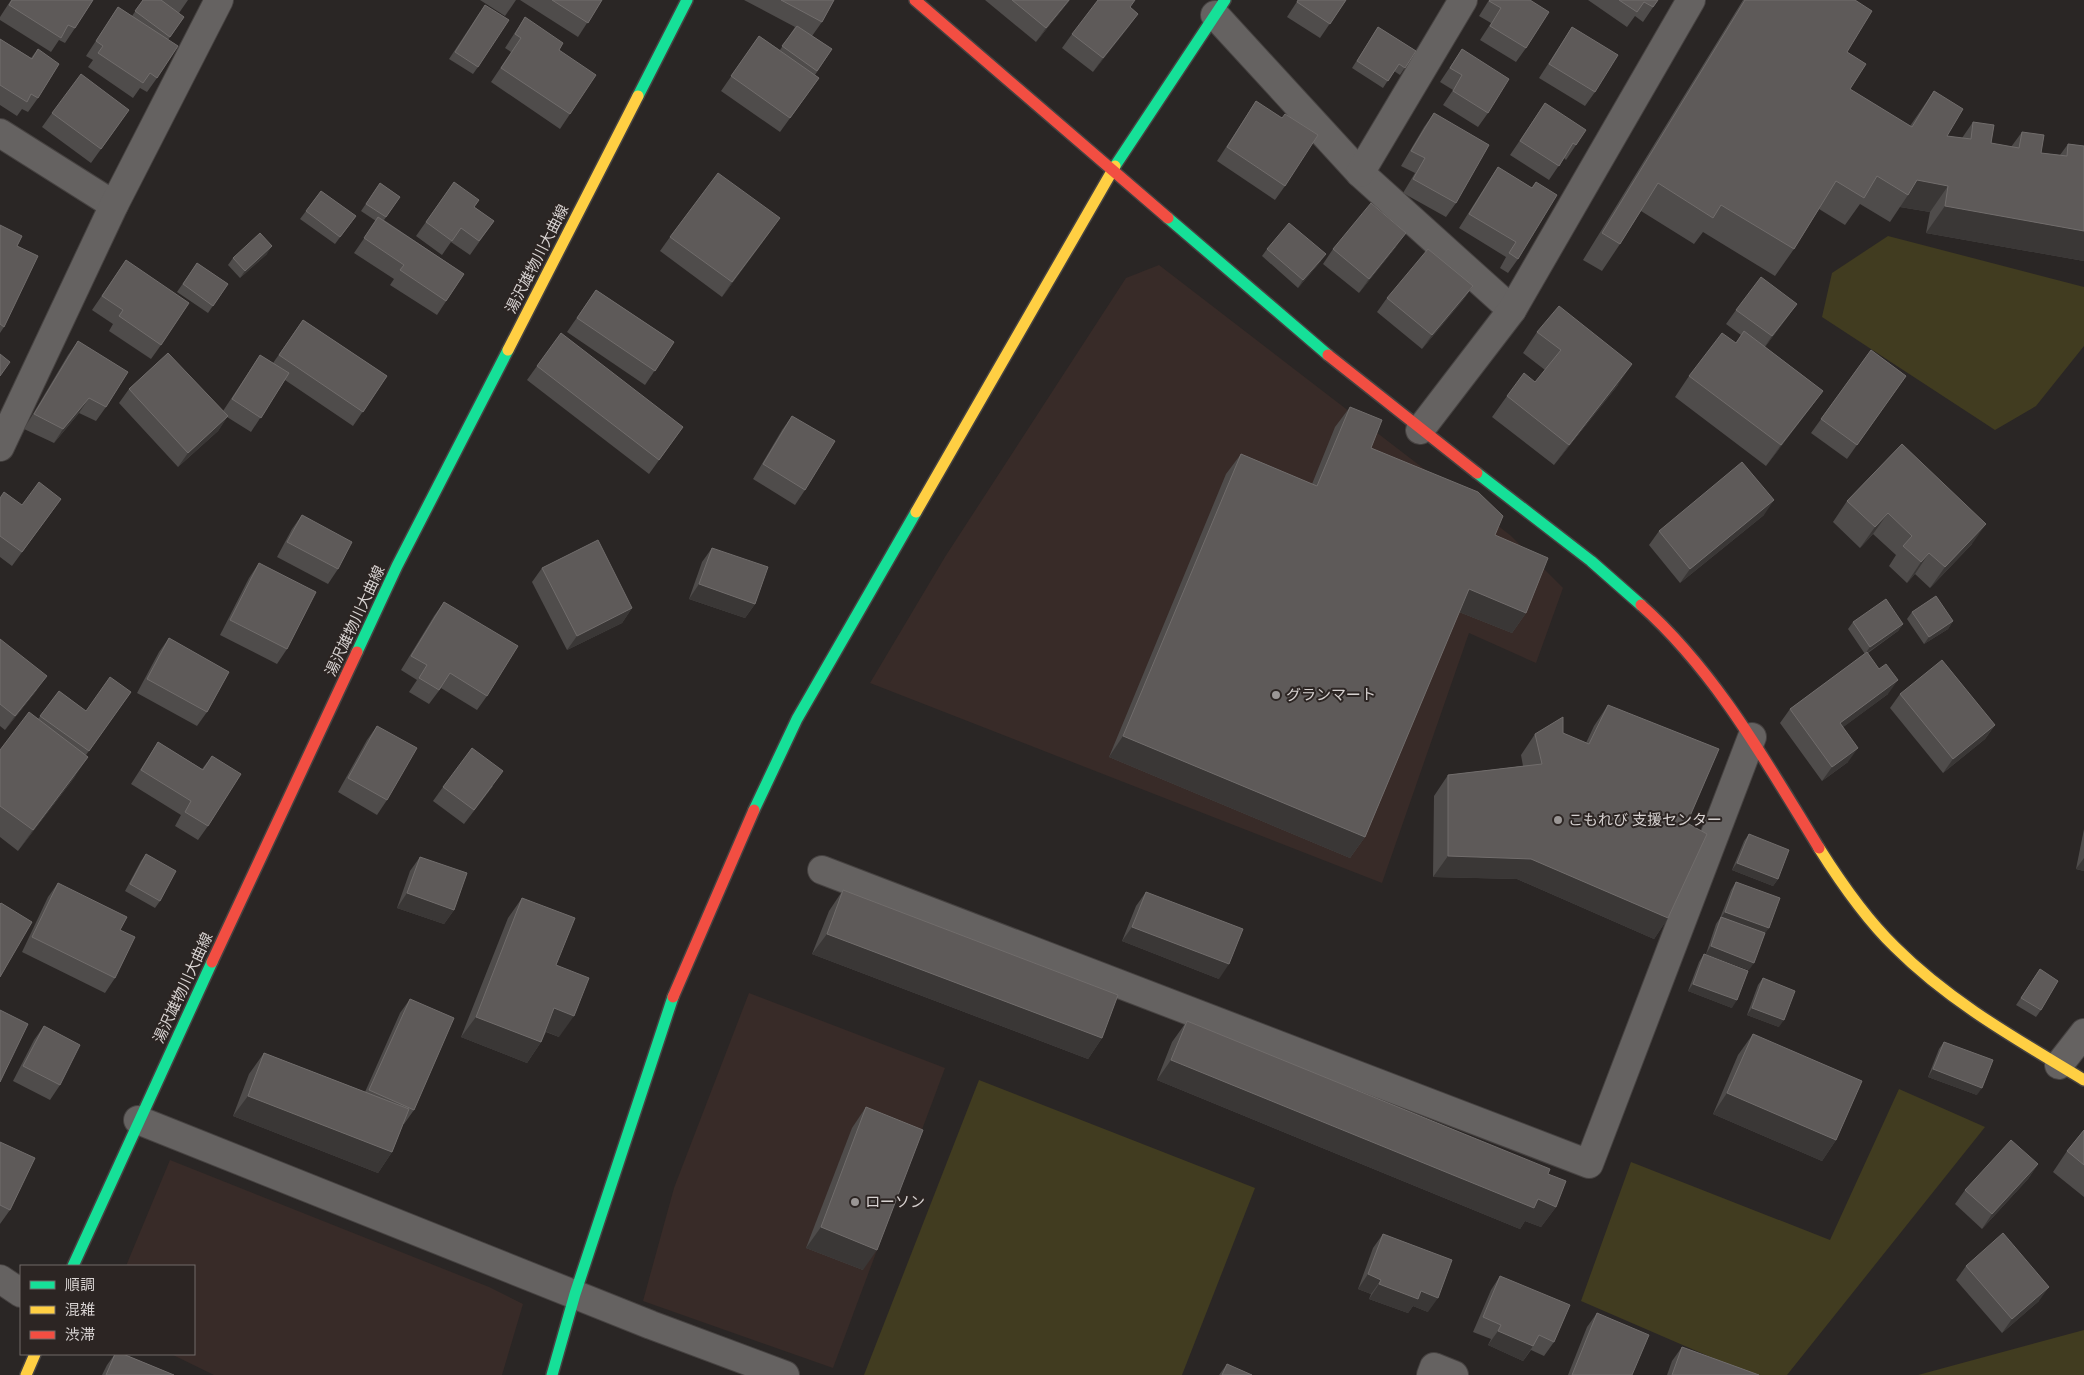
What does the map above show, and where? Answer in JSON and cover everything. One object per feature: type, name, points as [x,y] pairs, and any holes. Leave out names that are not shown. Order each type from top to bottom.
[{"type":"street","points":[[0,447],[114,205],[219,0]]},
{"type":"street","name":"湯沢雄物川大曲線","points":[[73,1265],[138,1120],[397,566],[687,0]]},
{"type":"street","points":[[915,0],[1111,172],[1420,430],[1580,552],[1648,611],[1702,670],[1752,737],[1836,873],[1872,923],[1924,976],[1991,1023],[2084,1080]]},
{"type":"street","points":[[1360,173],[1463,0]]},
{"type":"street","points":[[1420,430],[1512,310],[1691,0]]},
{"type":"street","points":[[552,1375],[575,1294],[672,998],[728,866],[785,745],[821,677],[1111,172],[1220,8],[1360,173],[1512,310]]},
{"type":"street","points":[[0,133],[114,205]]},
{"type":"street","points":[[822,870],[1589,1164],[1752,737]]},
{"type":"street","points":[[2059,1065],[2084,1033]]},
{"type":"street","points":[[138,1120],[575,1294],[785,1375]]},
{"type":"street","points":[[0,1279],[20,1292]]},
{"type":"street","points":[[26,1375],[35,1355]]},
{"type":"street","points":[[1431,1375],[1434,1367],[1454,1375]]},
{"type":"shaded area","points":[[1888,236],[2084,287],[2084,346],[2036,406],[1995,430],[1822,317],[1832,273]]},
{"type":"shaded area","points":[[1159,265],[1510,535],[1563,588],[1536,663],[1469,633],[1382,883],[870,683],[945,557],[1126,278]]},
{"type":"shaded area","points":[[749,993],[945,1068],[833,1368],[643,1301],[674,1188]]},
{"type":"shaded area","points":[[979,1080],[1255,1188],[1182,1375],[864,1375]]},
{"type":"shaded area","points":[[1899,1089],[1985,1127],[1787,1375],[1752,1375],[1581,1301],[1631,1162],[1830,1240]]},
{"type":"shaded area","points":[[170,1160],[489,1287],[523,1304],[502,1375],[214,1375],[173,1355],[195,1355],[195,1265],[126,1265]]},
{"type":"shaded area","points":[[2084,1330],[2084,1375],[1918,1375]]},
{"type":"building","points":[[12,0],[93,0],[75,28],[68,25],[61,38],[9,5]]},
{"type":"building","points":[[143,0],[161,0],[184,17],[170,37],[135,11]]},
{"type":"building","points":[[552,0],[602,0],[588,23]]},
{"type":"building","points":[[781,0],[834,0],[822,22]]},
{"type":"building","points":[[1012,0],[1069,0],[1046,28]]},
{"type":"building","points":[[1098,0],[1135,0],[1130,7],[1138,14],[1103,58],[1072,34]]},
{"type":"building","points":[[1298,0],[1346,0],[1330,24],[1297,2]]},
{"type":"building","points":[[1490,0],[1530,0],[1549,12],[1526,48],[1490,26],[1501,8]]},
{"type":"building","points":[[1619,0],[1658,0],[1653,7],[1644,2],[1637,12]]},
{"type":"building","points":[[1745,0],[1855,0],[1872,11],[1847,52],[1866,64],[1850,89],[1912,127],[1934,91],[1963,109],[1947,136],[1971,139],[1973,122],[1994,125],[1991,143],[2019,148],[2022,132],[2044,135],[2041,153],[2067,156],[2068,144],[2084,146],[2084,231],[1945,206],[1948,186],[1917,180],[1908,195],[1877,176],[1864,198],[1836,181],[1794,249],[1721,205],[1713,218],[1658,183],[1620,244],[1602,233]]},
{"type":"building","points":[[485,5],[509,20],[478,67],[455,52]]},
{"type":"building","points":[[118,7],[178,46],[157,78],[150,73],[143,83],[98,53],[103,46],[96,41]]},
{"type":"building","points":[[525,17],[563,43],[559,50],[596,75],[570,114],[501,68],[521,38],[515,34]]},
{"type":"building","points":[[797,26],[832,49],[817,71],[782,46]]},
{"type":"building","points":[[1378,27],[1416,51],[1405,68],[1399,64],[1388,81],[1357,61]]},
{"type":"building","points":[[1572,27],[1618,55],[1595,92],[1549,64]]},
{"type":"building","points":[[759,36],[819,78],[790,118],[731,76]]},
{"type":"building","points":[[0,39],[32,59],[38,49],[59,64],[38,98],[31,94],[27,102],[0,85]]},
{"type":"building","points":[[1462,49],[1509,79],[1488,113],[1453,91],[1462,75],[1450,68]]},
{"type":"building","points":[[81,74],[129,110],[101,149],[52,113]]},
{"type":"building","points":[[1256,101],[1282,118],[1285,114],[1318,135],[1285,186],[1227,147]]},
{"type":"building","points":[[1545,103],[1586,130],[1576,145],[1573,143],[1559,166],[1520,141]]},
{"type":"building","points":[[1434,113],[1489,145],[1456,203],[1413,179],[1425,158],[1411,151]]},
{"type":"building","points":[[1498,167],[1532,188],[1536,182],[1557,195],[1518,259],[1509,253],[1516,242],[1469,214]]},
{"type":"building","points":[[718,173],[780,218],[732,282],[670,237]]},
{"type":"building","points":[[454,182],[479,200],[474,207],[494,221],[479,241],[461,228],[452,241],[426,222]]},
{"type":"building","points":[[380,183],[400,197],[386,217],[366,204]]},
{"type":"building","points":[[321,191],[356,216],[340,237],[306,211]]},
{"type":"building","points":[[1371,203],[1406,233],[1369,279],[1333,249]]},
{"type":"building","points":[[378,217],[464,274],[446,301],[400,270],[404,265],[364,238]]},
{"type":"building","points":[[1289,223],[1326,254],[1303,280],[1267,249]]},
{"type":"building","points":[[0,225],[22,236],[17,246],[38,256],[4,327],[0,324]]},
{"type":"building","points":[[260,233],[272,246],[245,271],[233,258]]},
{"type":"building","points":[[1428,249],[1473,286],[1432,335],[1387,298]]},
{"type":"building","points":[[126,260],[189,303],[161,345],[119,316],[123,310],[102,296]]},
{"type":"building","points":[[197,263],[228,284],[213,306],[183,284]]},
{"type":"building","points":[[1761,277],[1797,304],[1772,336],[1736,310]]},
{"type":"building","points":[[596,290],[674,342],[655,371],[577,318]]},
{"type":"building","points":[[1559,306],[1632,364],[1569,445],[1507,396],[1524,373],[1535,382],[1561,350],[1537,332]]},
{"type":"building","points":[[303,320],[387,376],[363,412],[279,355]]},
{"type":"building","points":[[1744,331],[1823,391],[1781,445],[1689,376],[1722,333],[1736,343]]},
{"type":"building","points":[[561,333],[683,427],[659,460],[537,366]]},
{"type":"building","points":[[78,341],[128,372],[106,407],[89,398],[63,429],[34,414]]},
{"type":"building","points":[[1871,350],[1906,376],[1857,445],[1821,419]]},
{"type":"building","points":[[168,353],[228,416],[188,453],[129,389]]},
{"type":"building","points":[[0,354],[10,362],[0,376]]},
{"type":"building","points":[[260,355],[289,373],[261,418],[232,399]]},
{"type":"building","name":"グランマート","points":[[1350,407],[1382,420],[1371,448],[1478,492],[1503,516],[1495,535],[1548,558],[1526,613],[1469,589],[1365,837],[1123,736],[1241,454],[1317,486]]},
{"type":"building","points":[[792,416],[835,441],[805,490],[763,464]]},
{"type":"building","points":[[1902,444],[1986,524],[1945,567],[1929,553],[1921,562],[1903,546],[1912,536],[1888,513],[1875,527],[1847,501]]},
{"type":"building","points":[[1742,462],[1774,500],[1690,569],[1659,531]]},
{"type":"building","points":[[39,482],[61,499],[22,552],[0,536],[0,498],[4,492],[22,505]]},
{"type":"building","points":[[302,515],[352,542],[338,569],[287,542]]},
{"type":"building","points":[[598,540],[632,608],[577,636],[542,568]]},
{"type":"building","points":[[712,548],[768,567],[755,604],[699,584]]},
{"type":"building","points":[[259,563],[316,592],[287,649],[230,620]]},
{"type":"building","points":[[1936,596],[1953,621],[1929,637],[1912,612]]},
{"type":"building","points":[[1886,599],[1903,624],[1870,647],[1853,622]]},
{"type":"building","points":[[444,602],[518,646],[487,696],[450,673],[439,690],[419,678],[427,665],[411,656]]},
{"type":"building","points":[[169,638],[229,672],[207,712],[147,679]]},
{"type":"building","points":[[0,639],[47,676],[15,716],[0,704]]},
{"type":"building","points":[[1867,652],[1879,669],[1886,664],[1898,680],[1840,723],[1858,748],[1832,767],[1790,709]]},
{"type":"building","points":[[1942,660],[1995,725],[1953,759],[1900,694]]},
{"type":"building","points":[[110,677],[131,692],[89,751],[40,716],[59,691],[86,711]]},
{"type":"building","name":"こもれび 支援センター","points":[[1608,705],[1719,749],[1687,823],[1707,834],[1668,918],[1531,859],[1448,856],[1448,775],[1542,764],[1535,734],[1563,717],[1563,733],[1589,744]]},
{"type":"building","points":[[29,712],[88,757],[33,830],[0,806],[0,750]]},
{"type":"building","points":[[377,726],[417,748],[387,800],[348,778]]},
{"type":"building","points":[[158,742],[203,770],[212,756],[241,774],[208,826],[185,812],[191,801],[141,770]]},
{"type":"building","points":[[472,748],[503,771],[474,810],[443,787]]},
{"type":"building","points":[[1749,834],[1789,850],[1778,879],[1737,863]]},
{"type":"building","points":[[146,854],[176,871],[160,901],[130,884]]},
{"type":"building","points":[[420,857],[467,873],[454,910],[407,893]]},
{"type":"building","points":[[1736,882],[1780,898],[1769,928],[1725,912]]},
{"type":"building","points":[[58,883],[127,917],[120,930],[135,937],[115,978],[32,937]]},
{"type":"building","points":[[843,890],[1118,995],[1102,1038],[827,934]]},
{"type":"building","points":[[1146,892],[1243,929],[1229,964],[1132,927]]},
{"type":"building","points":[[522,898],[575,918],[556,965],[589,978],[574,1016],[554,1008],[541,1042],[476,1017]]},
{"type":"building","points":[[0,904],[32,922],[0,977]]},
{"type":"building","points":[[1721,917],[1765,933],[1754,963],[1711,946]]},
{"type":"building","points":[[1704,954],[1748,971],[1737,1000],[1693,984]]},
{"type":"building","points":[[2040,969],[2058,981],[2041,1010],[2021,998]]},
{"type":"building","points":[[1763,978],[1795,991],[1784,1020],[1752,1008]]},
{"type":"building","points":[[410,999],[454,1018],[414,1110],[369,1090]]},
{"type":"building","points":[[0,1010],[28,1024],[0,1082]]},
{"type":"building","points":[[1187,1021],[1550,1169],[1548,1174],[1566,1181],[1556,1207],[1538,1199],[1534,1208],[1171,1060]]},
{"type":"building","points":[[44,1026],[80,1045],[60,1085],[23,1066]]},
{"type":"building","points":[[1753,1034],[1862,1081],[1836,1140],[1727,1093]]},
{"type":"building","points":[[1944,1042],[1993,1060],[1982,1088],[1933,1069]]},
{"type":"building","points":[[264,1053],[409,1109],[392,1152],[248,1096]]},
{"type":"building","points":[[866,1107],[923,1130],[877,1250],[821,1227]]},
{"type":"building","points":[[2084,1130],[2084,1165],[2067,1151]]},
{"type":"building","points":[[2011,1140],[2038,1164],[1992,1214],[1965,1190]]},
{"type":"building","points":[[0,1142],[35,1158],[10,1210],[0,1205]]},
{"type":"building","points":[[2003,1233],[2049,1287],[2012,1319],[1966,1266]]},
{"type":"building","points":[[1383,1234],[1452,1260],[1438,1298],[1421,1291],[1418,1299],[1379,1284],[1381,1280],[1368,1274]]},
{"type":"building","points":[[1500,1276],[1570,1305],[1554,1342],[1539,1335],[1533,1346],[1498,1331],[1501,1325],[1483,1317]]},
{"type":"building","points":[[1597,1313],[1649,1335],[1632,1375],[1572,1375]]},
{"type":"building","points":[[1682,1347],[1759,1375],[1672,1375]]},
{"type":"building","points":[[115,1355],[125,1355],[174,1375],[106,1375]]},
{"type":"building","points":[[1227,1364],[1252,1375],[1222,1375]]},
{"type":"traffic: fast","points":[[638,96],[687,0]]},
{"type":"traffic: fast","points":[[1115,166],[1225,0]]},
{"type":"traffic: fast","points":[[1168,218],[1328,355]]},
{"type":"traffic: fast","points":[[357,652],[397,566],[508,350]]},
{"type":"traffic: fast","points":[[1477,473],[1591,561],[1641,605]]},
{"type":"traffic: fast","points":[[754,810],[797,719],[916,512]]},
{"type":"traffic: fast","points":[[73,1265],[212,962]]},
{"type":"traffic: fast","points":[[552,1375],[575,1294],[673,997]]},
{"type":"traffic: slow","points":[[508,350],[638,96]]},
{"type":"traffic: slow","points":[[916,512],[1115,166]]},
{"type":"traffic: slow","points":[[1819,848],[1864,912],[1884,936],[1916,967],[1985,1019],[2084,1080]]},
{"type":"traffic: slow","points":[[26,1375],[35,1355]]},
{"type":"traffic: jam","points":[[915,0],[1168,218]]},
{"type":"traffic: jam","points":[[1328,355],[1477,473]]},
{"type":"traffic: jam","points":[[1641,605],[1668,631],[1717,689],[1759,751],[1819,848]]},
{"type":"traffic: jam","points":[[212,962],[357,652]]},
{"type":"traffic: jam","points":[[673,997],[754,810]]},
{"type":"place","name":"グランマート","points":[[1276,695]]},
{"type":"place","name":"こもれび 支援センター","points":[[1558,820]]},
{"type":"place","name":"ローソン","points":[[855,1202]]}]
